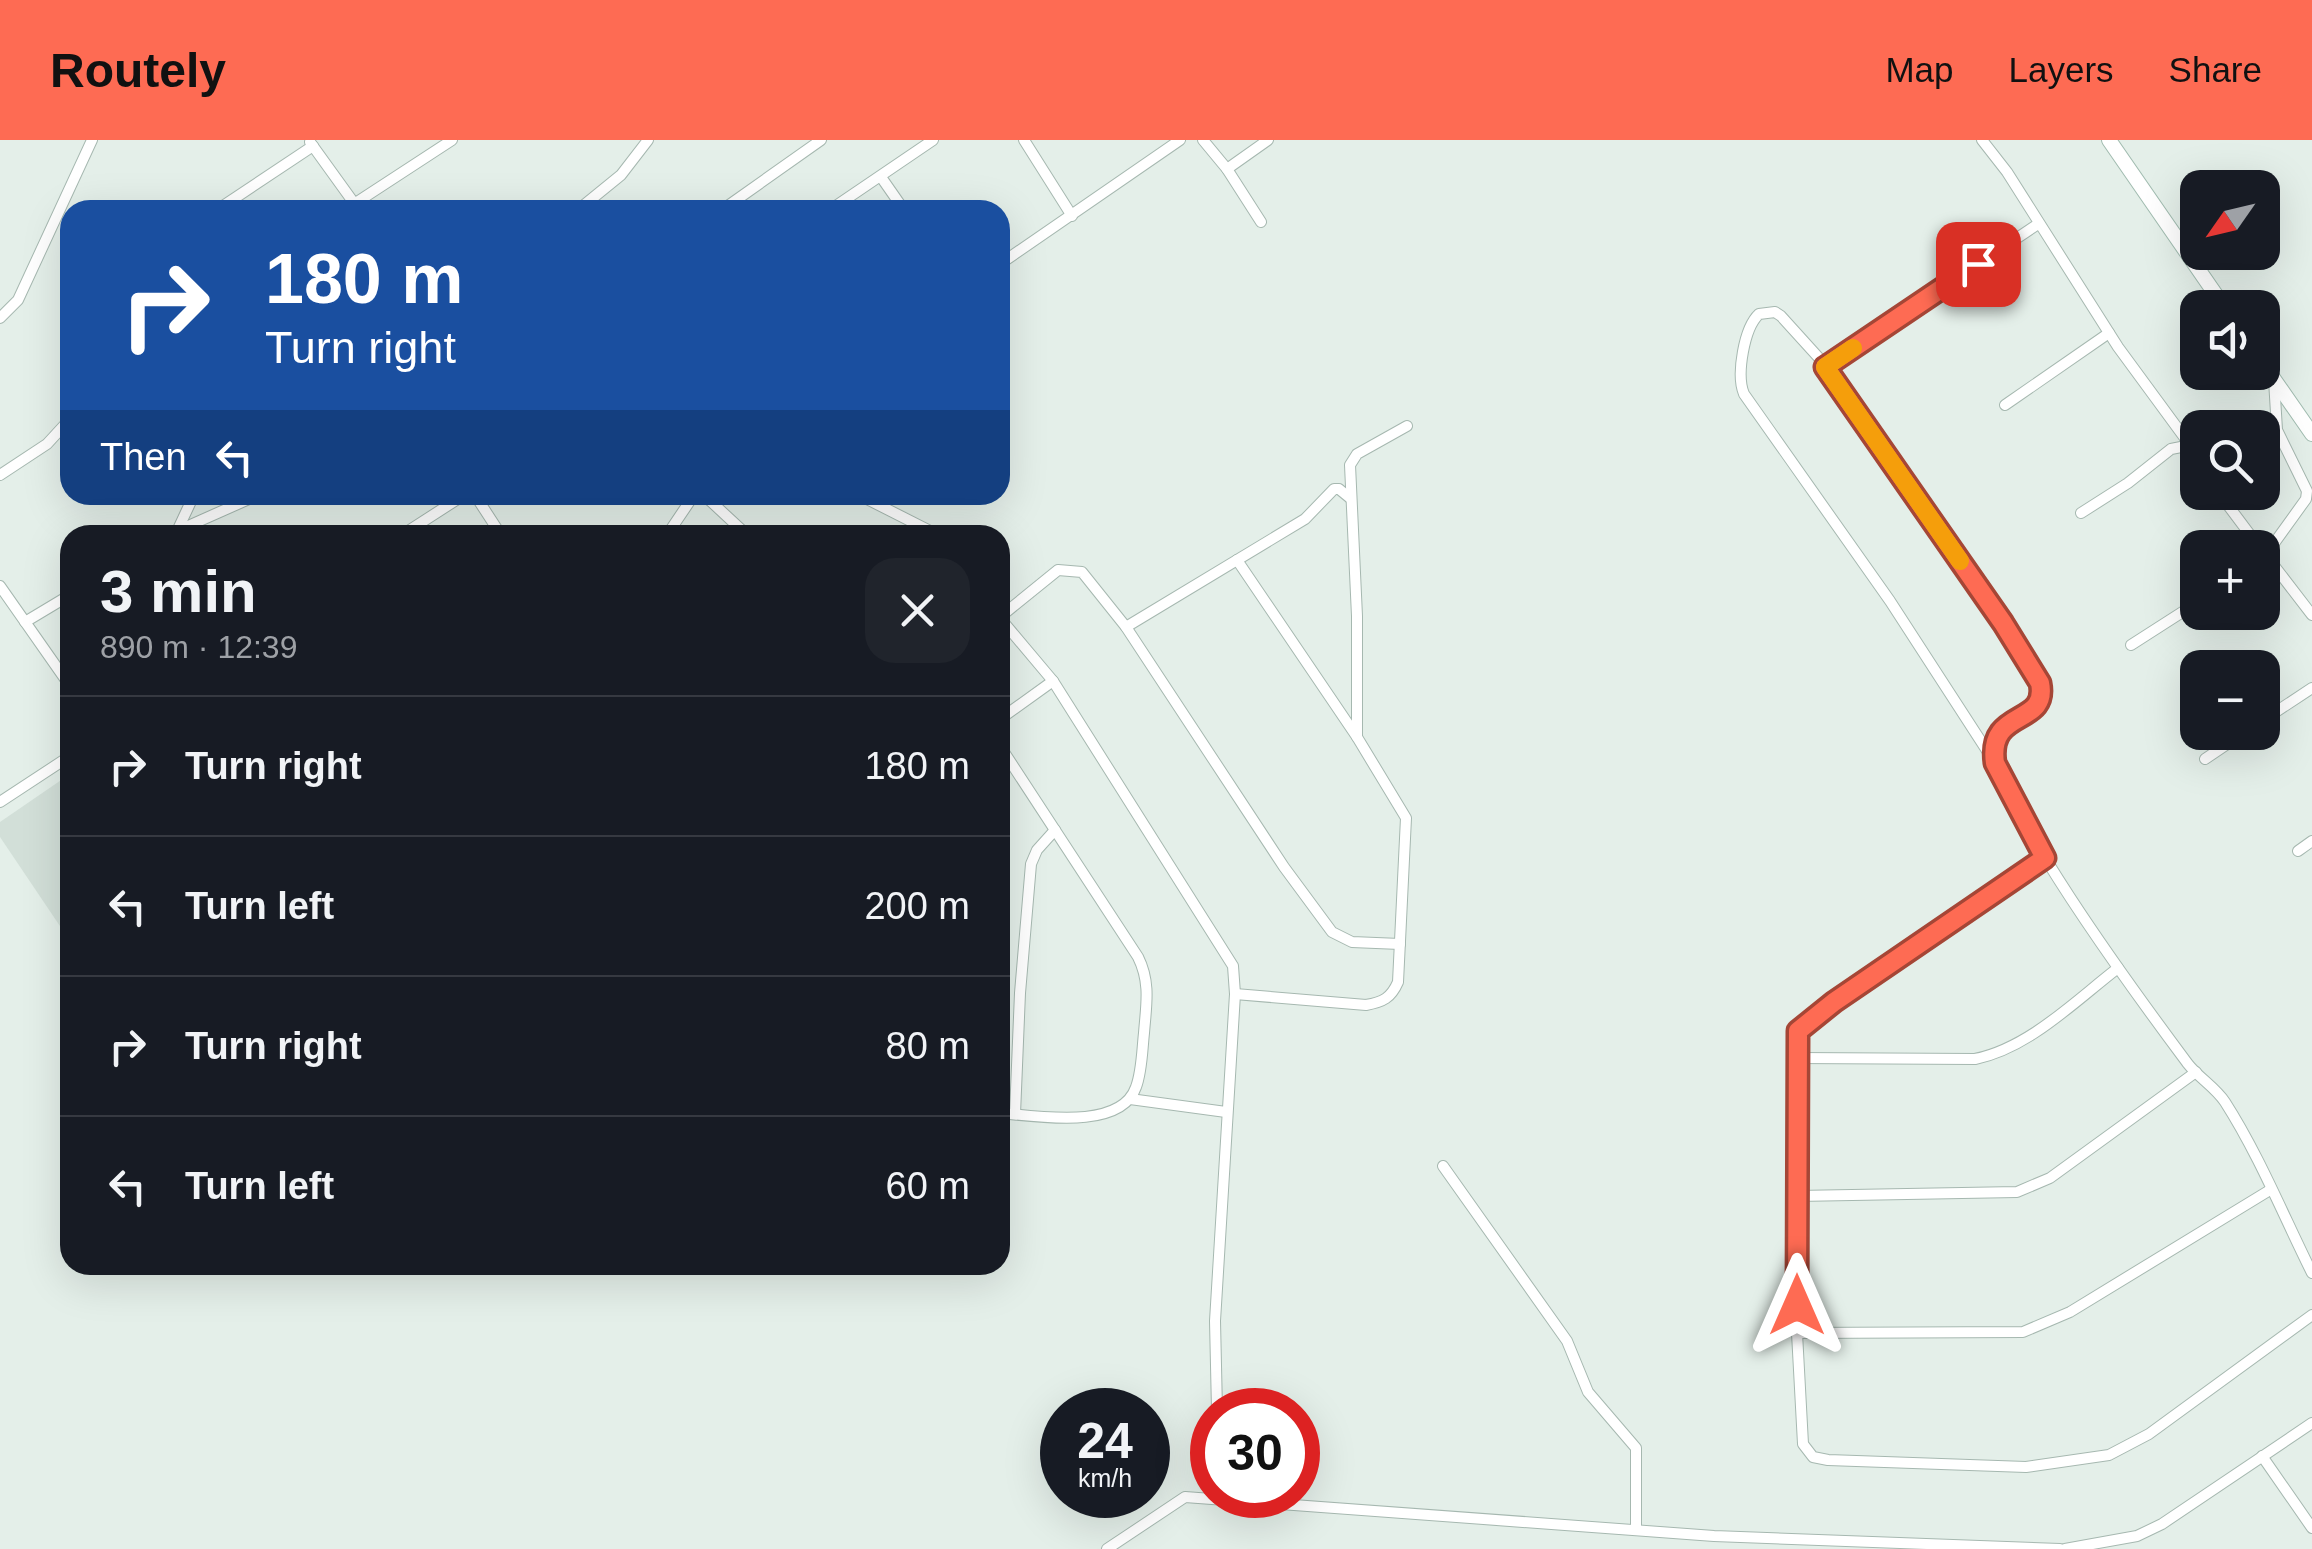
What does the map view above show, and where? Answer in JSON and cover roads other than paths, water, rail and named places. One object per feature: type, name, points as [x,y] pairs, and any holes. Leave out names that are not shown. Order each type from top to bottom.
[{"type":"street","points":[[64,200],[92,140]]},
{"type":"street","points":[[367,200],[452,140]]},
{"type":"street","points":[[591,200],[622,175],[648,140]]},
{"type":"street","points":[[736,200],[821,140]]},
{"type":"street","points":[[845,200],[933,140]]},
{"type":"street","points":[[1024,140],[1072,216]]},
{"type":"street","points":[[1010,257],[1180,140]]},
{"type":"street","points":[[1203,140],[1261,222]]},
{"type":"street","points":[[1227,169],[1268,140]]},
{"type":"street","points":[[1982,140],[2007,172],[2109,333],[2180,432]]},
{"type":"street","points":[[2109,140],[2213,290]]},
{"type":"street","points":[[231,200],[311,143],[352,200]]},
{"type":"street","points":[[880,177],[897,200]]},
{"type":"street","points":[[0,318],[18,300],[60,209]]},
{"type":"street","points":[[1825,367],[2038,224]]},
{"type":"street","points":[[1995,763],[1995,738],[2037,705],[2042,692],[2040,683],[2003,623],[1825,367],[1781,316],[1775,312],[1759,314],[1749,330],[1741,388],[1890,602],[1995,763],[2045,858],[2118,968],[2196,1072],[2228,1105],[2312,1273]]},
{"type":"street","points":[[2005,405],[2109,333]]},
{"type":"street","points":[[2280,388],[2312,434]]},
{"type":"street","points":[[2275,390],[2277,430],[2307,491],[2306,499],[2280,532]]},
{"type":"street","points":[[1357,737],[1357,616],[1350,498],[1353,458],[1407,426]]},
{"type":"street","points":[[2170,449],[2177,428]]},
{"type":"street","points":[[0,475],[47,444],[60,430]]},
{"type":"street","points":[[2081,513],[2128,484],[2170,449],[2180,447]]},
{"type":"street","points":[[1126,627],[1305,520],[1334,489],[1340,488],[1350,498]]},
{"type":"street","points":[[186,525],[234,505]]},
{"type":"street","points":[[418,525],[448,505]]},
{"type":"street","points":[[715,505],[737,525]]},
{"type":"street","points":[[879,505],[918,525]]},
{"type":"street","points":[[1234,994],[1366,1005],[1378,1003],[1394,992],[1398,982],[1406,818],[1357,737],[1237,560]]},
{"type":"street","points":[[1010,610],[1058,570],[1082,572],[1126,627],[1284,867],[1332,932],[1352,942],[1400,944]]},
{"type":"street","points":[[2280,575],[2312,615]]},
{"type":"street","points":[[0,586],[60,672]]},
{"type":"street","points":[[25,622],[60,601]]},
{"type":"street","points":[[2131,645],[2180,614]]},
{"type":"street","points":[[1010,630],[1053,681],[1229,956],[1234,994],[1216,1321],[1217,1388]]},
{"type":"street","points":[[1010,712],[1053,681]]},
{"type":"street","points":[[2280,708],[2312,688]]},
{"type":"street","points":[[2205,759],[2218,750]]},
{"type":"street","points":[[1010,761],[1145,971],[1148,986],[1140,1071],[1130,1099],[1104,1115],[1041,1118],[1010,1114]]},
{"type":"street","points":[[0,802],[60,763]]},
{"type":"street","points":[[1014,1114],[1031,864],[1037,850],[1055,830]]},
{"type":"street","points":[[2298,851],[2312,841]]},
{"type":"street","points":[[2045,858],[1798,1031],[1797,1333],[1802,1439],[1814,1457],[1828,1460],[2026,1467],[2110,1454],[2130,1445],[2312,1316]]},
{"type":"street","points":[[1796,1058],[1975,1059],[1996,1054],[2018,1044],[2118,968]]},
{"type":"street","points":[[1796,1196],[2017,1192],[2050,1178],[2196,1072]]},
{"type":"street","points":[[1130,1099],[1226,1112]]},
{"type":"street","points":[[1444,1166],[1567,1341],[1588,1392],[1636,1448],[1636,1530]]},
{"type":"street","points":[[1797,1333],[2023,1332],[2070,1312],[2270,1190]]},
{"type":"street","points":[[1320,1505],[1790,1544],[2063,1549],[2137,1536],[2162,1524],[2312,1422]]},
{"type":"street","points":[[2262,1456],[2312,1528]]},
{"type":"street","points":[[1107,1549],[1190,1497]]}]
